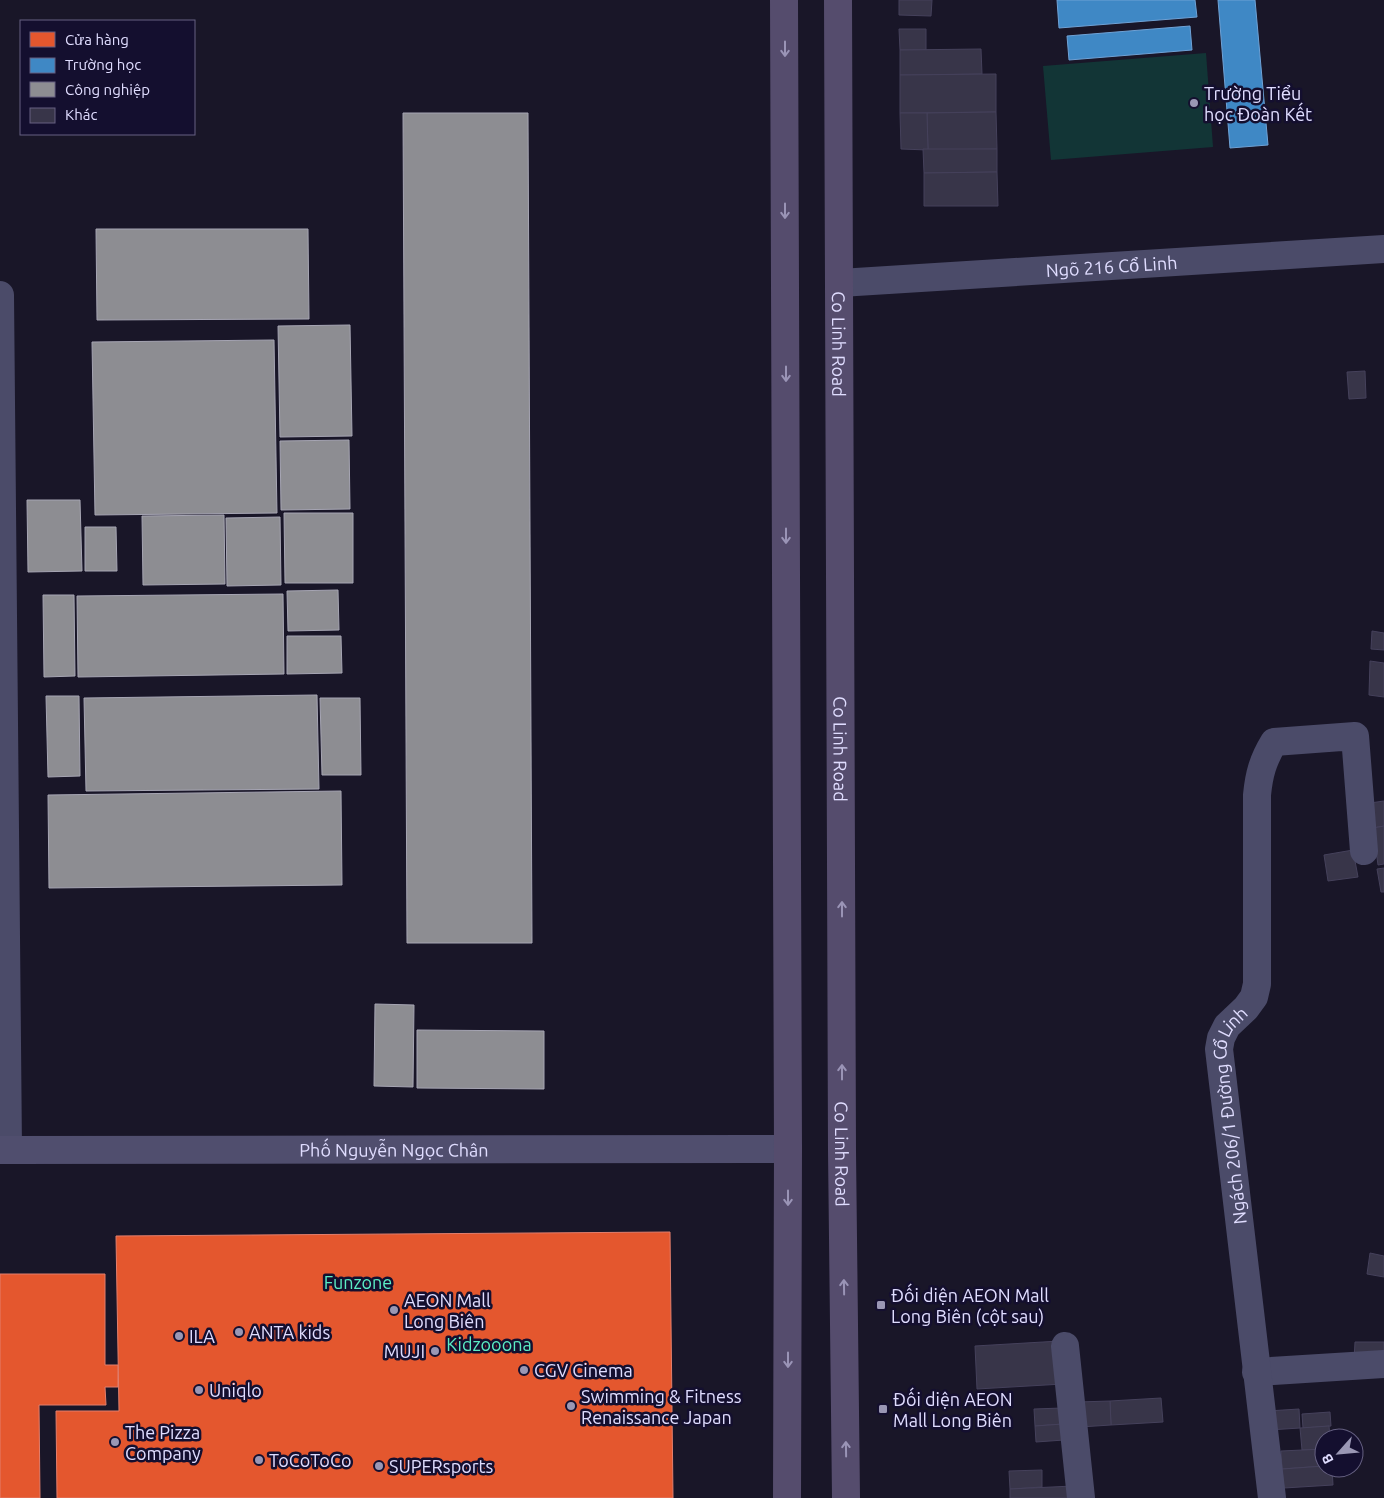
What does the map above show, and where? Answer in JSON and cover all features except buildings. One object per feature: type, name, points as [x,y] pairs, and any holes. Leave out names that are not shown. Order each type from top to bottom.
[{"type":"main road","points":[[784,0],[788,1149],[787,1498]]},
{"type":"main road","name":"Co Linh Road","points":[[838,0],[842,1141],[846,1498]]},
{"type":"street","name":"Ngõ 216 Cổ Linh","points":[[840,283],[1384,249]]},
{"type":"street","points":[[0,295],[4,1150]]},
{"type":"street","name":"Ngách 206/1 Đường Cổ Linh","points":[[1272,1498],[1219,1049],[1221,1038],[1227,1026],[1246,1008],[1254,997],[1257,984],[1258,777],[1265,757],[1274,742],[1355,736],[1364,851]]},
{"type":"street","name":"Phố Nguyễn Ngọc Chân","points":[[4,1150],[788,1149]]},
{"type":"street","points":[[1065,1346],[1081,1498]]},
{"type":"street","points":[[1256,1372],[1384,1364]]},
{"type":"green space","points":[[1206,53],[1213,147],[1051,160],[1043,66]]},
{"type":"place","name":"Trường Tiểu học Đoàn Kết","points":[[1194,103]]},
{"type":"place","name":"Đối diện AEON Mall Long Biên (cột sau)","points":[[881,1305]]},
{"type":"place","name":"AEON Mall Long Biên","points":[[394,1310]]},
{"type":"place","name":"ANTA kids","points":[[239,1332]]},
{"type":"place","name":"ILA","points":[[179,1336]]},
{"type":"place","name":"MUJI","points":[[435,1351]]},
{"type":"place","name":"CGV Cinema","points":[[524,1370]]},
{"type":"place","name":"Uniqlo","points":[[199,1390]]},
{"type":"place","name":"Swimming & Fitness Renaissance Japan","points":[[571,1406]]},
{"type":"place","name":"Đối diện AEON Mall Long Biên","points":[[883,1409]]},
{"type":"place","name":"The Pizza Company","points":[[115,1442]]},
{"type":"place","name":"ToCoToCo","points":[[259,1460]]},
{"type":"place","name":"SUPERsports","points":[[379,1466]]},
{"type":"park label","name":"Funzone","points":[[358,1282]]},
{"type":"park label","name":"Kidzooona","points":[[489,1344]]}]
